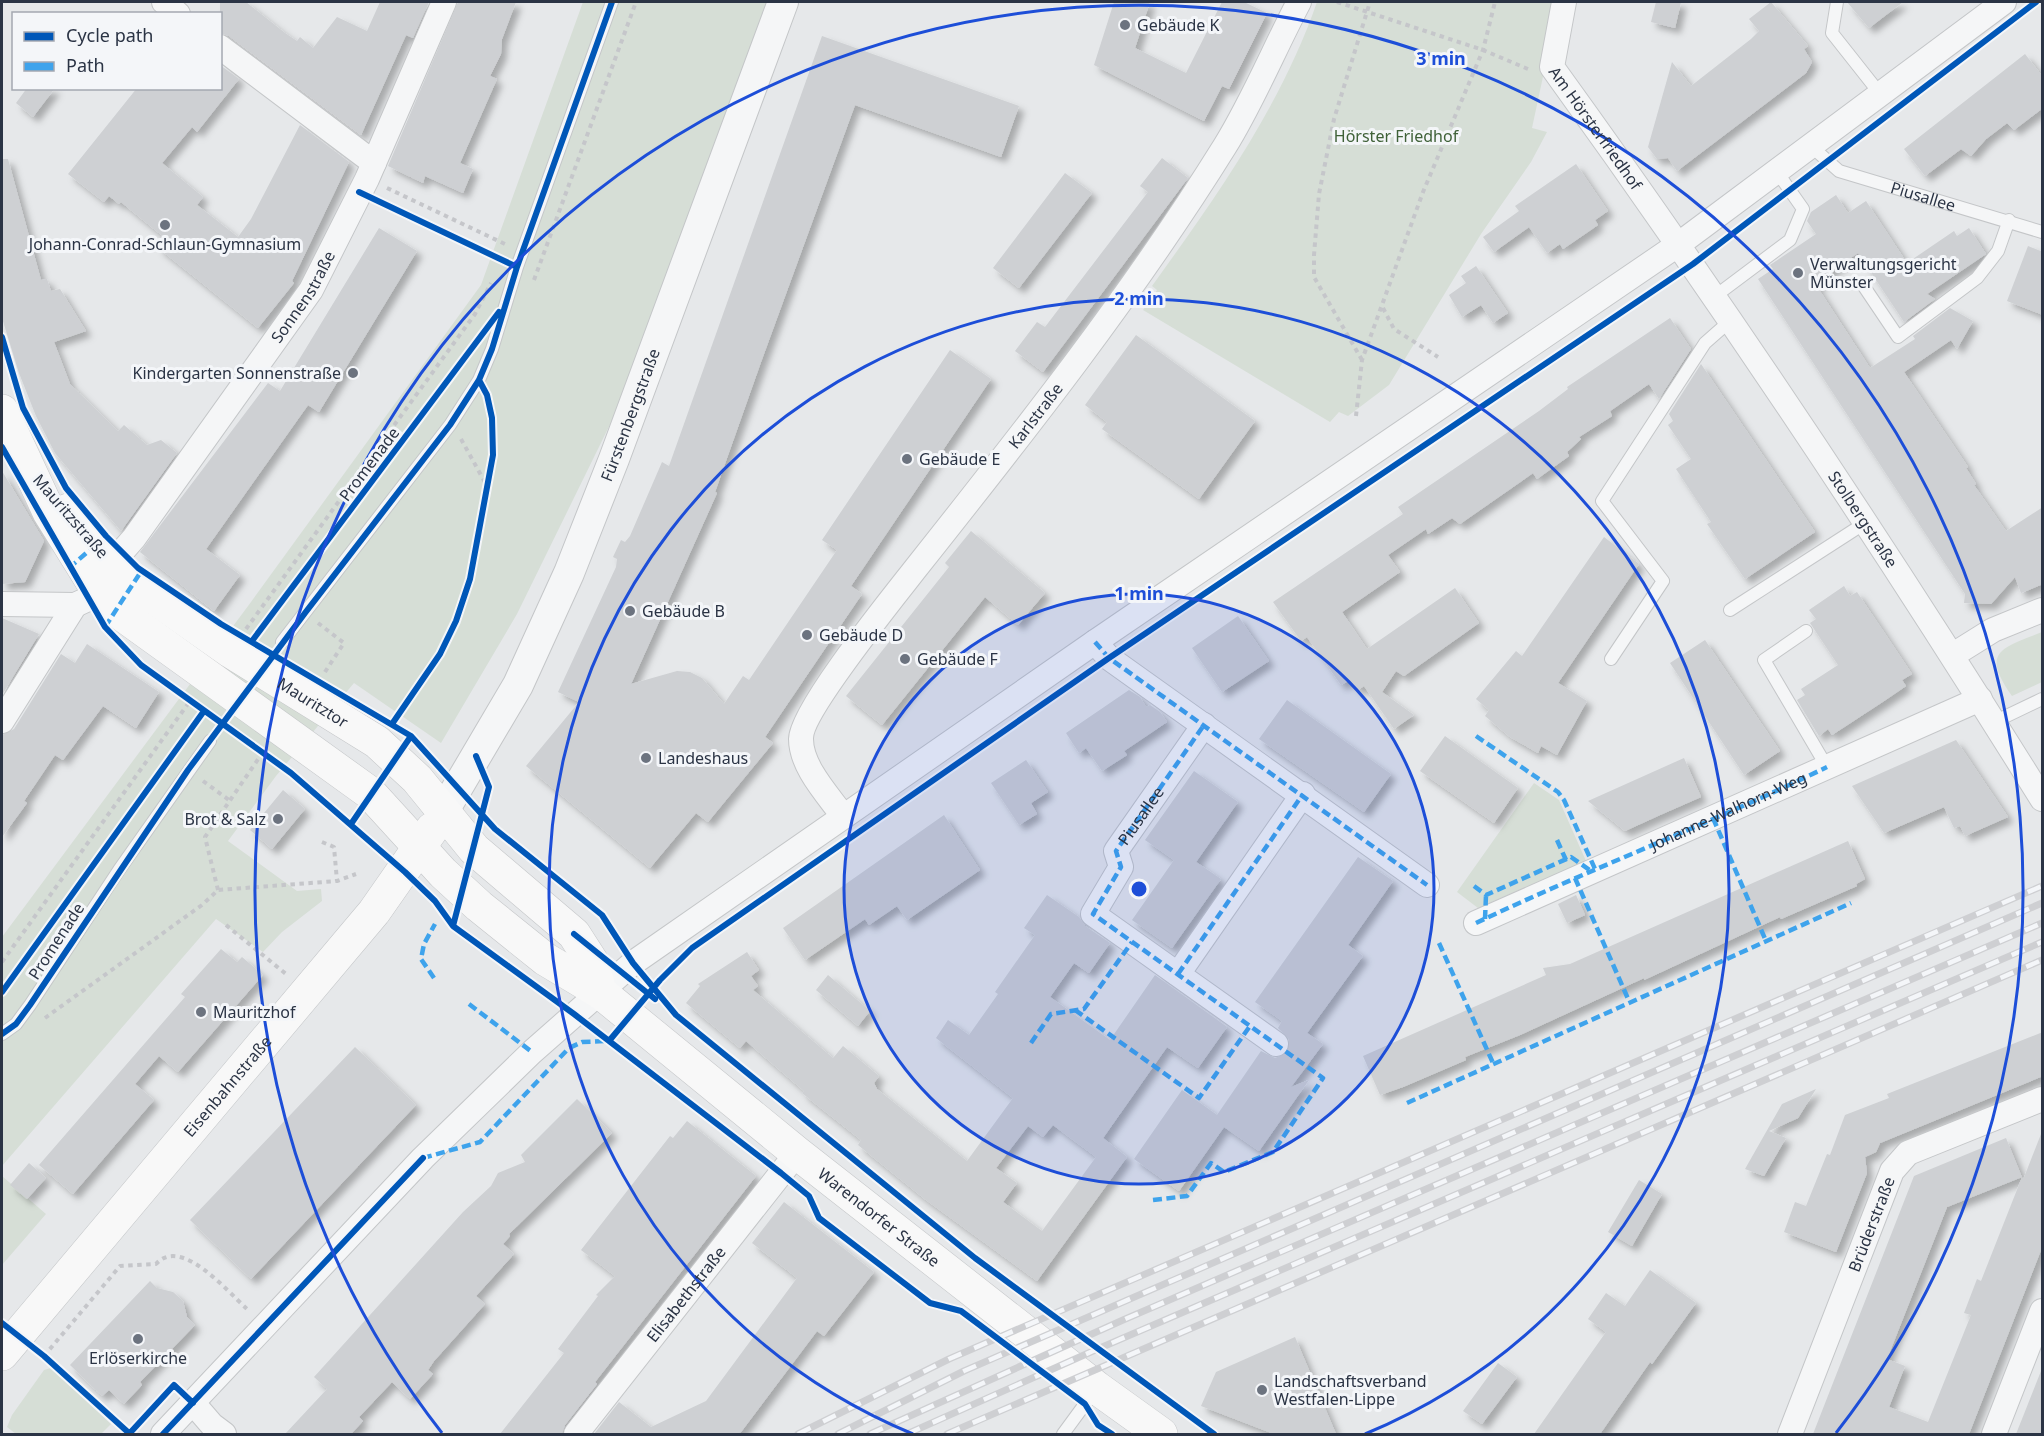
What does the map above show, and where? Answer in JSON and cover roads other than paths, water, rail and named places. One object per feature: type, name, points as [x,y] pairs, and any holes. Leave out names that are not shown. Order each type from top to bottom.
[{"type":"main road","name":"Mauritzstraße","points":[[2,411],[95,586]]},
{"type":"main road","name":"Mauritztor","points":[[95,586],[138,587],[230,651],[377,742],[417,779],[474,849],[574,934],[592,962],[600,992]]},
{"type":"main road","points":[[95,586],[142,630],[370,793],[412,860]]},
{"type":"main road","name":"Eisenbahnstraße","points":[[3,1352],[307,992],[412,860],[443,812]]},
{"type":"main road","name":"Warendorfer Straße","points":[[412,860],[443,873],[479,906],[545,959],[600,992],[797,1153],[1097,1388],[1161,1434]]},
{"type":"street","points":[[164,2],[176,12]]},
{"type":"street","name":"Sonnenstraße","points":[[2,721],[95,586],[134,538],[293,319],[311,290],[371,171],[444,2]]},
{"type":"street","name":"Fürstenbergstraße","points":[[443,812],[518,685],[569,573],[614,459],[783,2]]},
{"type":"street","name":"Karlstraße","points":[[843,816],[808,765],[801,738],[808,719],[870,627],[1025,432],[1147,262],[1226,145],[1299,2]]},
{"type":"street","name":"Am Hörsterfriedhof","points":[[1564,2],[1552,67],[1679,244]]},
{"type":"street","points":[[163,1434],[423,1158],[478,1108],[532,1052],[633,963],[1095,642],[1679,244],[2004,2]]},
{"type":"street","points":[[222,49],[371,171]]},
{"type":"street","name":"Stolbergstraße","points":[[1679,244],[1953,656],[2043,799]]},
{"type":"street","points":[[2,604],[95,586]]},
{"type":"street","points":[[1953,656],[1993,630],[2043,610]]},
{"type":"street","points":[[1095,642],[1109,657],[1427,885]]},
{"type":"street","name":"Johanne-Walhorn-Weg","points":[[1476,923],[1617,859],[1765,797],[1980,699]]},
{"type":"street","name":"Piusallee","points":[[1204,725],[1116,851],[1121,867],[1093,914],[1276,1044]]},
{"type":"street","points":[[1178,974],[1303,794]]},
{"type":"street","name":"Brüderstraße","points":[[1790,1434],[1892,1171],[1899,1161],[1908,1153],[2043,1099]]},
{"type":"street","name":"Elisabethstraße","points":[[576,1434],[797,1153]]},
{"type":"street","points":[[1994,1434],[2043,1311]]},
{"type":"street","points":[[193,1402],[212,1425],[224,1434]]},
{"type":"lane","points":[[282,642],[450,425],[479,380],[492,349],[517,267],[612,2]]},
{"type":"lane","points":[[1839,4],[1832,33],[1881,95]]},
{"type":"lane","name":"Piusallee","points":[[1812,147],[1839,171],[2043,232]]},
{"type":"lane","points":[[1714,297],[1790,240],[1803,209],[1777,172]]},
{"type":"lane","points":[[1863,285],[1898,337],[1977,278],[1998,251],[2009,220]]},
{"type":"lane","points":[[1611,659],[1663,581],[1602,501],[1664,400],[1705,343],[1730,321]]},
{"type":"lane","points":[[1730,610],[1865,523]]},
{"type":"lane","points":[[1806,631],[1764,660],[1827,767]]},
{"type":"lane","points":[[1994,722],[2043,699]]},
{"type":"lane","name":"Promenade","points":[[2,1034],[16,1024],[210,741]]},
{"type":"lane","points":[[1063,1434],[1097,1388]]},
{"type":"railway","points":[[798,1434],[949,1359],[2042,886]]},
{"type":"railway","points":[[838,1434],[964,1371],[2042,903]]},
{"type":"railway","points":[[870,1434],[1123,1320],[2042,923]]},
{"type":"railway","points":[[907,1434],[1093,1351],[2042,942]]},
{"type":"railway","points":[[947,1434],[2042,960]]},
{"type":"place","name":"Gebäude K","points":[[1125,25]]},
{"type":"place","name":"Johann-Conrad-Schlaun-Gymnasium","points":[[165,225]]},
{"type":"place","name":"Verwaltungsgericht Münster","points":[[1798,273]]},
{"type":"place","name":"Kindergarten Sonnenstraße","points":[[353,373]]},
{"type":"place","name":"Gebäude E","points":[[907,459]]},
{"type":"place","name":"Gebäude B","points":[[630,611]]},
{"type":"place","name":"Gebäude D","points":[[807,635]]},
{"type":"place","name":"Gebäude F","points":[[905,659]]},
{"type":"place","name":"Landeshaus","points":[[646,758]]},
{"type":"place","name":"Brot & Salz","points":[[278,819]]},
{"type":"place","name":"Mauritzhof","points":[[201,1012]]},
{"type":"place","name":"Erlöserkirche","points":[[138,1339]]},
{"type":"place","name":"Landschaftsverband Westfalen-Lippe","points":[[1262,1390]]},
{"type":"park label","name":"Hörster Friedhof","points":[[1396,136]]}]
